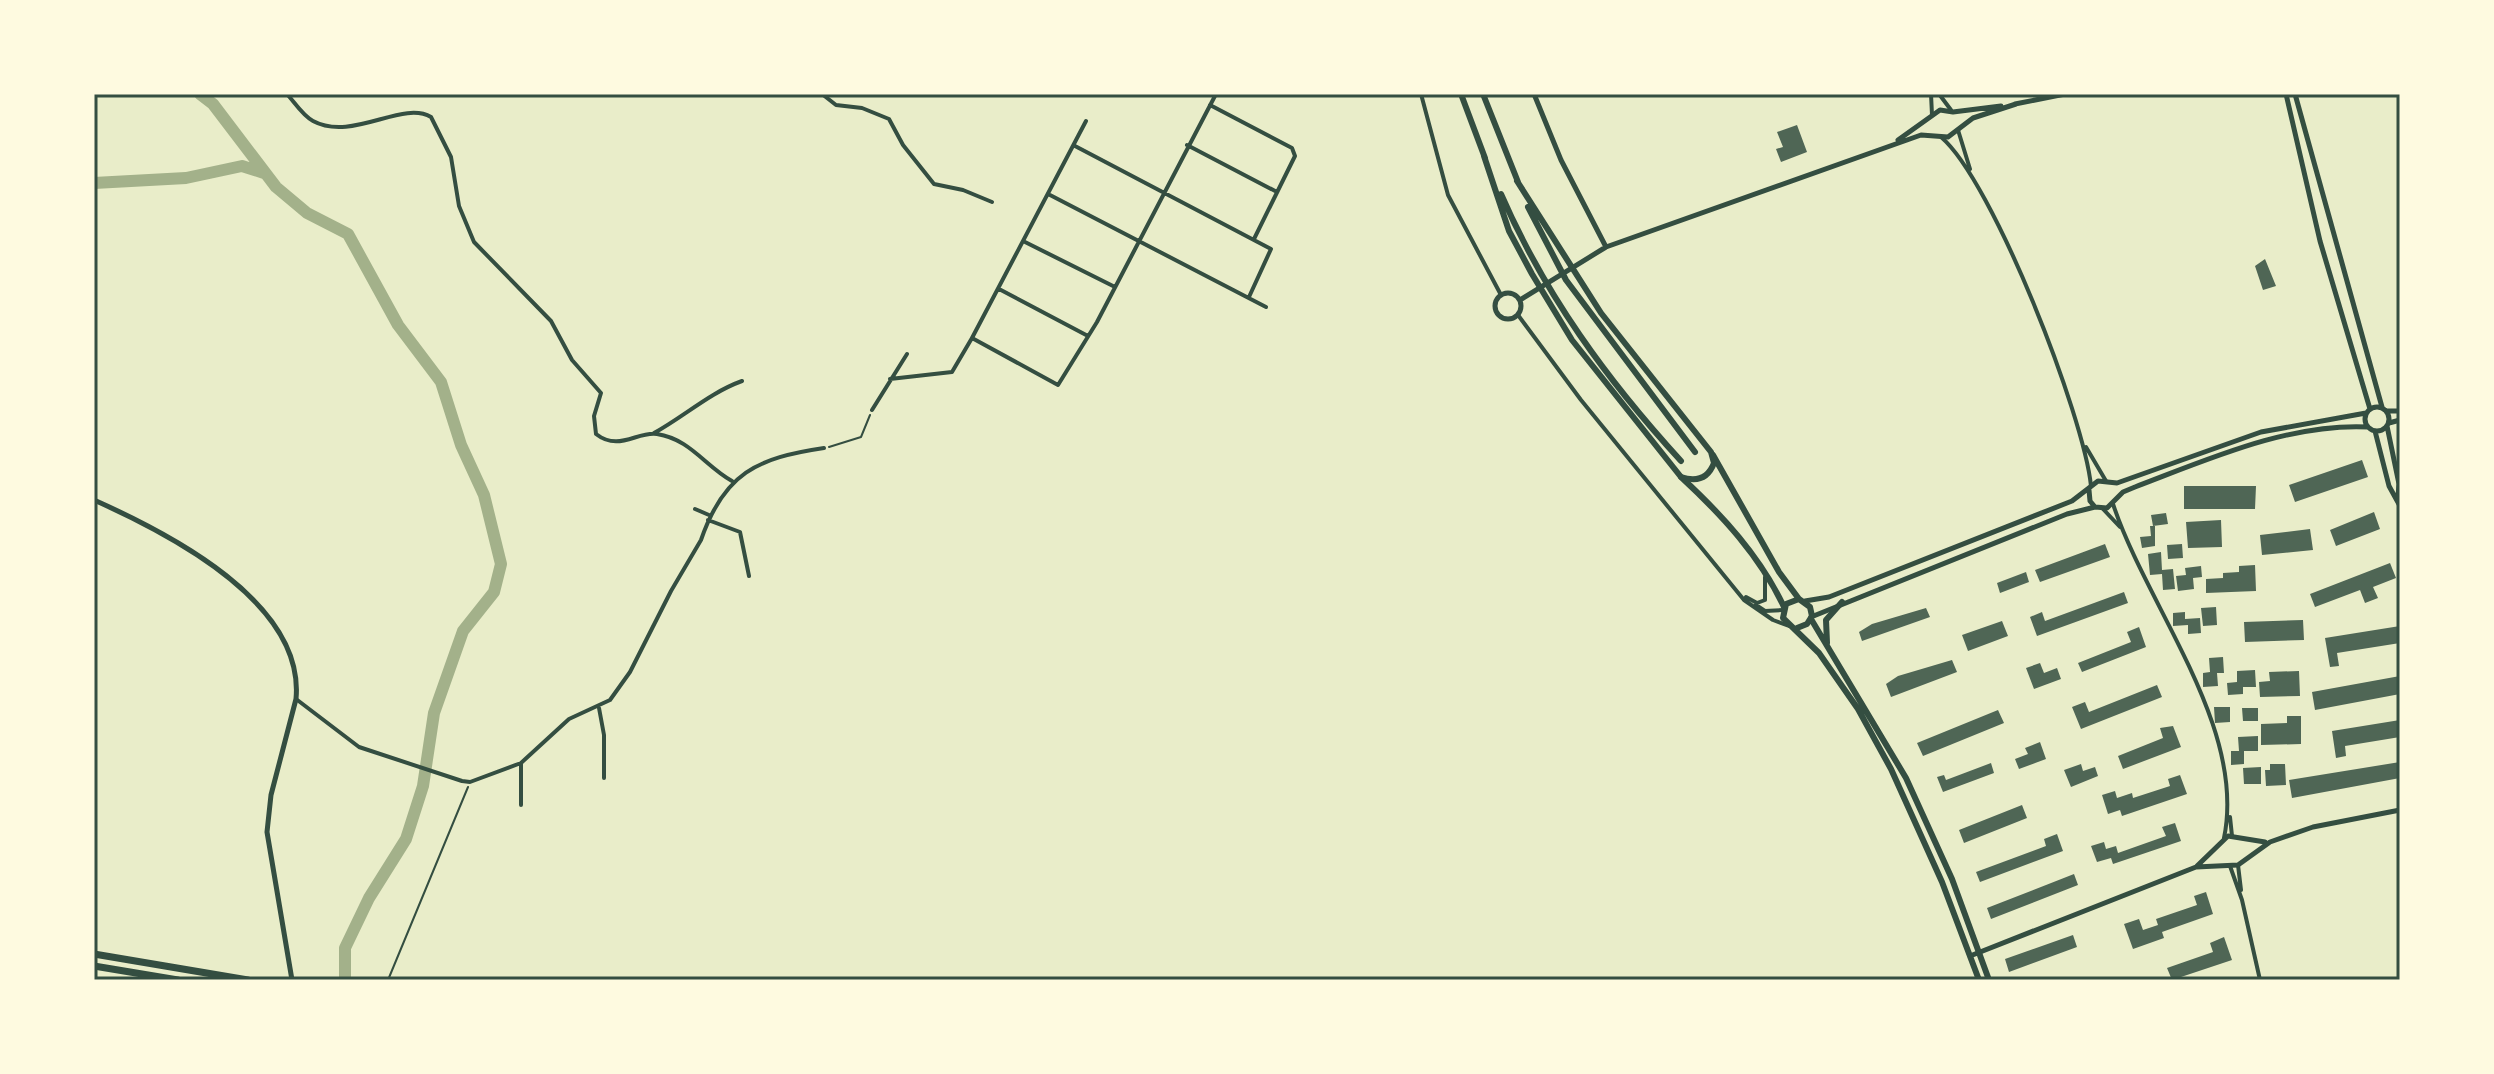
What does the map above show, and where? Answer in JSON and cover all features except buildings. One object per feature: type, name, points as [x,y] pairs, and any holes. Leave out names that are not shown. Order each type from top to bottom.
[{"type":"highway","points":[[94,954],[248,980]]},
{"type":"highway","points":[[94,966],[178,980]]},
{"type":"main road","points":[[1461,94],[1509,231],[1572,340],[1681,477],[1721,515],[1762,567],[1793,627],[1858,709],[1891,769],[1942,882],[1979,980]]},
{"type":"main road","points":[[1483,94],[1517,181],[1566,280],[1695,452]]},
{"type":"main road","points":[[1484,156],[1548,291],[1606,373],[1681,461]]},
{"type":"main road","points":[[1517,181],[1601,313],[1711,452],[1779,572],[1802,600],[1906,778],[1989,980]]},
{"type":"main road","points":[[1681,477],[1693,481],[1708,474],[1714,463],[1711,452]]},
{"type":"main road","points":[[1784,609],[1802,600]]},
{"type":"main road","points":[[1828,647],[1826,620],[1842,602]]},
{"type":"main road","points":[[1793,627],[1811,618]]},
{"type":"street","points":[[287,94],[314,122],[338,127],[373,124],[414,112],[431,117],[451,157],[459,206],[474,242],[551,321],[572,360],[601,393],[594,416],[596,434],[618,441],[654,433],[686,415],[713,392],[742,381]]},
{"type":"street","points":[[822,94],[836,105],[862,108],[889,119],[903,145],[916,157],[934,184],[963,190],[992,202]]},
{"type":"street","points":[[972,338],[1058,385],[1115,287],[1216,94]]},
{"type":"street","points":[[1421,94],[1448,195],[1501,295]]},
{"type":"street","points":[[1534,94],[1561,160],[1606,247]]},
{"type":"street","points":[[1931,94],[1934,133]]},
{"type":"street","points":[[1939,94],[1952,111],[1975,183]]},
{"type":"street","points":[[1888,146],[1940,110],[2016,104],[2065,94]]},
{"type":"street","points":[[2286,94],[2320,241],[2372,429],[2389,486],[2398,498]]},
{"type":"street","points":[[2295,94],[2385,409],[2400,506]]},
{"type":"street","points":[[1941,137],[1954,135],[1958,128],[2016,104]]},
{"type":"street","points":[[1210,105],[1292,148],[1295,156],[1254,239]]},
{"type":"street","points":[[890,379],[952,372],[1025,242],[1086,121]]},
{"type":"street","points":[[1520,300],[1606,247],[1888,146],[1934,133],[1954,148],[1975,183],[2037,313],[2083,442],[2090,501],[2095,507]]},
{"type":"street","points":[[1187,145],[1277,192]]},
{"type":"street","points":[[1075,146],[1271,249],[1249,297]]},
{"type":"street","points":[[1050,195],[1266,307]]},
{"type":"street","points":[[1025,242],[1115,287]]},
{"type":"street","points":[[999,289],[1088,336]]},
{"type":"street","points":[[1518,315],[1511,319],[1499,316],[1495,304],[1501,295],[1512,293],[1520,300]]},
{"type":"street","points":[[1520,300],[1518,315],[1581,400],[1752,608],[1793,627]]},
{"type":"street","points":[[872,410],[907,354]]},
{"type":"street","points":[[1802,600],[1829,597],[2072,501],[2090,488],[2261,432],[2368,411],[2400,411]]},
{"type":"street","points":[[2103,509],[2135,487],[2266,441],[2349,426],[2372,429],[2400,420]]},
{"type":"street","points":[[654,433],[682,441],[732,481]]},
{"type":"street","points":[[2083,442],[2117,491],[2115,501],[2121,529],[2207,711],[2225,775],[2232,836]]},
{"type":"street","points":[[296,699],[366,750],[462,781],[470,782],[521,763],[569,719],[599,708],[610,700],[635,664],[671,591],[701,540],[709,517],[732,481],[745,477],[759,464],[803,450],[824,448]]},
{"type":"street","points":[[94,500],[162,535],[246,592],[279,632],[297,685],[271,795],[267,832],[292,980]]},
{"type":"street","points":[[1811,618],[1842,602],[2067,514],[2095,507],[2103,509],[2121,529]]},
{"type":"street","points":[[695,509],[740,532],[749,576]]},
{"type":"street","points":[[1746,597],[1757,603],[1765,600],[1762,567]]},
{"type":"street","points":[[1738,591],[1765,611],[1784,609]]},
{"type":"street","points":[[599,708],[604,735],[604,778]]},
{"type":"street","points":[[521,763],[521,805]]},
{"type":"street","points":[[1970,956],[2196,867],[2223,863],[2238,865],[2246,856],[2270,842],[2313,827],[2400,810]]},
{"type":"street","points":[[2196,867],[2224,838],[2230,811]]},
{"type":"street","points":[[2224,838],[2232,836],[2270,842]]},
{"type":"street","points":[[2242,840],[2246,856]]},
{"type":"street","points":[[2217,848],[2223,863]]},
{"type":"street","points":[[2238,865],[2242,900],[2260,980]]},
{"type":"street","points":[[2230,866],[2242,900]]},
{"type":"path","points":[[824,448],[861,437],[872,410]]},
{"type":"path","points":[[388,980],[470,782]]},
{"type":"waterway","points":[[200,94],[213,104],[276,187],[307,213],[348,234],[398,325],[441,382],[461,445],[484,495],[501,564],[494,592],[463,631],[434,713],[423,786],[406,839],[369,898],[345,948],[345,980]]},
{"type":"waterway","points":[[94,183],[186,178],[242,166],[264,173]]}]
